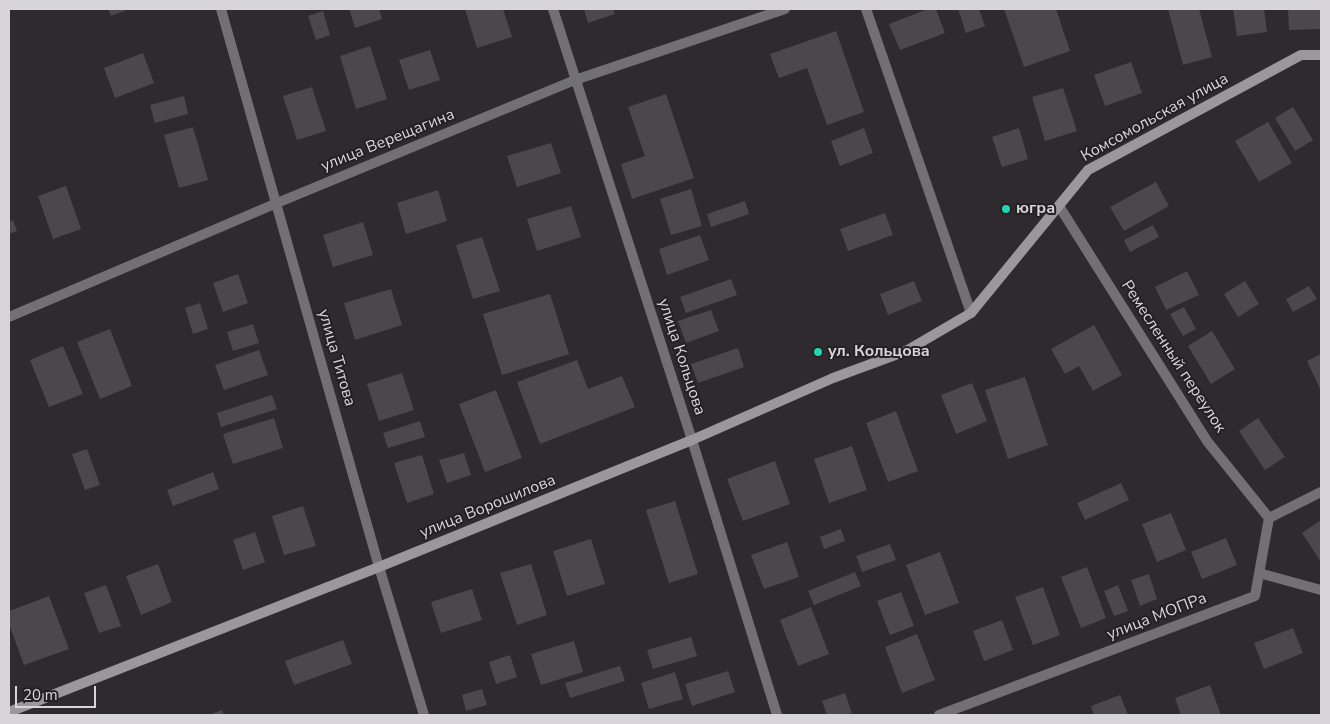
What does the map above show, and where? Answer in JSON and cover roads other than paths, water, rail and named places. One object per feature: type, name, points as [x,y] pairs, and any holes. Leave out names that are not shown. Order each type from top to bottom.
[{"type":"main road","name":"Комсомольская улица","points":[[972,313],[1088,170],[1301,55],[1321,55]]},
{"type":"main road","name":"улица Ворошилова","points":[[9,712],[379,567],[692,440],[833,378],[906,351],[972,313]]},
{"type":"street","name":"улица Титова","points":[[221,9],[379,567],[424,715]]},
{"type":"street","name":"улица Кольцова","points":[[553,9],[692,440],[777,715]]},
{"type":"street","name":"улица Верещагина","points":[[9,317],[277,203],[575,80],[785,9]]},
{"type":"street","points":[[866,9],[972,313]]},
{"type":"street","name":"Ремесленный переулок","points":[[1059,206],[1208,441],[1269,518]]},
{"type":"street","points":[[1269,518],[1321,492]]},
{"type":"street","name":"улица МОПРа","points":[[939,715],[1255,596],[1269,518]]},
{"type":"street","points":[[1259,573],[1321,590]]},
{"type":"place","name":"югра","points":[[1006,209]]},
{"type":"place","name":"ул. Кольцова","points":[[818,352]]}]
